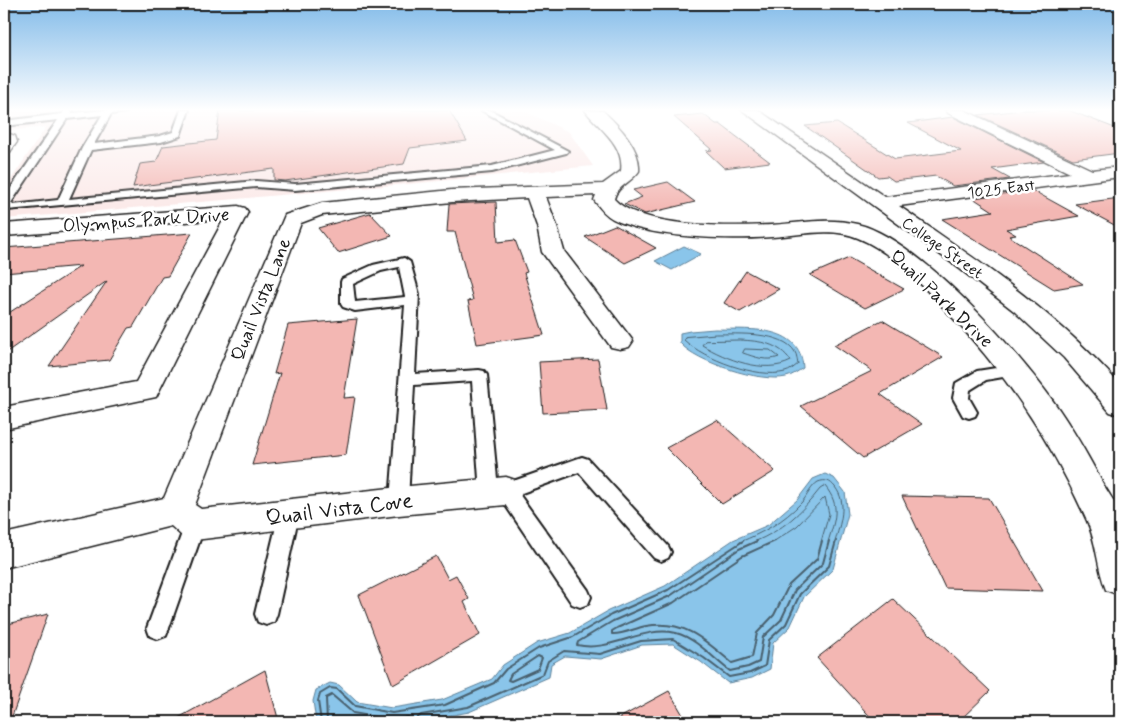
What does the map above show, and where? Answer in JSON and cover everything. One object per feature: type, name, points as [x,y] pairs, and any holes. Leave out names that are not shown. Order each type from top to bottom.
[{"type":"street","points":[[608,189],[629,173],[631,164],[621,144]]},
{"type":"street","name":"College Street","points":[[797,144],[992,281],[1038,318],[1073,350],[1118,398]]},
{"type":"street","points":[[1023,144],[1090,176]]},
{"type":"street","name":"1025 East","points":[[881,204],[1120,172]]},
{"type":"street","name":"Quail Vista Lane","points":[[185,518],[292,219],[322,209],[452,196],[608,189]]},
{"type":"street","name":"Quail Park Drive","points":[[608,189],[604,200],[619,214],[655,225],[722,231],[768,231],[837,226],[858,230],[900,255],[925,276],[984,334],[1040,403],[1076,460],[1109,533],[1120,577]]},
{"type":"street","points":[[534,192],[547,226],[553,252],[620,341]]},
{"type":"street","name":"Olympus Park Drive","points":[[4,230],[238,212],[146,390],[4,418]]},
{"type":"street","name":"Quail Vista Cove","points":[[185,518],[289,514],[398,501],[498,492]]},
{"type":"street","points":[[4,551],[185,518]]},
{"type":"lane","points":[[46,144],[5,204],[11,208],[256,184],[295,187],[492,169],[563,150],[551,144]]},
{"type":"lane","points":[[62,203],[89,144]]},
{"type":"lane","points":[[87,148],[121,144]]},
{"type":"lane","points":[[398,501],[411,300]]},
{"type":"lane","points":[[969,412],[961,398],[962,387],[982,375],[1015,370]]},
{"type":"lane","points":[[406,380],[479,375],[498,492],[580,597]]},
{"type":"lane","points":[[498,492],[582,464],[661,552]]},
{"type":"lane","points":[[266,614],[289,514]]},
{"type":"lane","points":[[158,628],[185,518]]},
{"type":"shaded area","points":[[35,144],[577,144],[593,166],[4,219],[4,190]]},
{"type":"water","points":[[684,246],[701,254],[672,270],[655,261]]},
{"type":"water","points":[[715,329],[756,330],[783,336],[793,343],[800,353],[803,368],[793,375],[786,377],[761,377],[746,374],[714,364],[688,350],[680,343],[680,333]]},
{"type":"water","points":[[825,474],[834,478],[845,492],[848,514],[833,569],[804,597],[790,627],[773,643],[770,669],[752,678],[728,683],[701,662],[673,644],[642,645],[601,659],[565,656],[551,664],[549,677],[469,712],[416,722],[316,722],[313,701],[316,690],[330,683],[339,685],[357,702],[392,708],[442,700],[492,679],[503,665],[537,643],[570,633],[608,611],[665,586],[733,540],[768,525],[797,500],[813,479]]},
{"type":"building","points":[[182,144],[444,144],[410,148],[404,164],[285,181],[274,180],[274,169],[133,187],[140,164],[156,162],[163,146]]},
{"type":"building","points":[[705,144],[746,144],[770,162],[724,168],[706,151],[712,150]]},
{"type":"building","points":[[831,144],[871,144],[895,159],[961,151],[948,144],[1007,144],[1044,162],[992,169],[1010,179],[953,186],[936,176],[894,181],[887,176],[878,177]]},
{"type":"building","points":[[1040,144],[1120,144],[1120,153],[1073,159]]},
{"type":"building","points":[[668,182],[695,202],[645,214],[624,204],[642,197],[633,190]]},
{"type":"building","points":[[1032,190],[1079,216],[1006,229],[1016,235],[1009,236],[1083,284],[1054,289],[942,219],[993,211],[973,198]]},
{"type":"building","points":[[1120,198],[1120,228],[1075,204]]},
{"type":"building","points":[[496,202],[498,242],[515,240],[527,272],[524,273],[544,335],[477,344],[468,301],[473,300],[455,232],[447,232],[449,204]]},
{"type":"building","points":[[370,213],[392,236],[338,253],[318,228]]},
{"type":"building","points":[[615,225],[656,248],[625,263],[585,237]]},
{"type":"building","points":[[192,233],[168,276],[162,277],[133,327],[128,328],[109,360],[49,366],[107,281],[4,354],[4,316],[81,266],[4,273],[4,248]]},
{"type":"building","points":[[849,258],[904,289],[865,308],[810,275]]},
{"type":"building","points":[[746,271],[779,289],[740,312],[724,303]]},
{"type":"building","points":[[357,319],[344,398],[355,397],[346,455],[252,465],[280,373],[274,374],[288,325]]},
{"type":"building","points":[[882,320],[943,357],[880,394],[922,424],[863,458],[801,406],[872,371],[834,345]]},
{"type":"building","points":[[598,359],[607,410],[543,413],[539,362]]},
{"type":"building","points":[[717,420],[775,471],[722,504],[666,448]]},
{"type":"building","points":[[902,496],[989,498],[1043,591],[945,588]]},
{"type":"building","points":[[436,556],[448,579],[456,575],[469,599],[464,602],[480,635],[393,685],[359,595]]},
{"type":"building","points":[[893,599],[990,691],[958,722],[875,722],[817,658]]},
{"type":"building","points":[[48,614],[10,722],[4,722],[4,625]]},
{"type":"building","points":[[265,670],[279,722],[171,722]]},
{"type":"building","points":[[669,691],[687,722],[612,722]]}]
